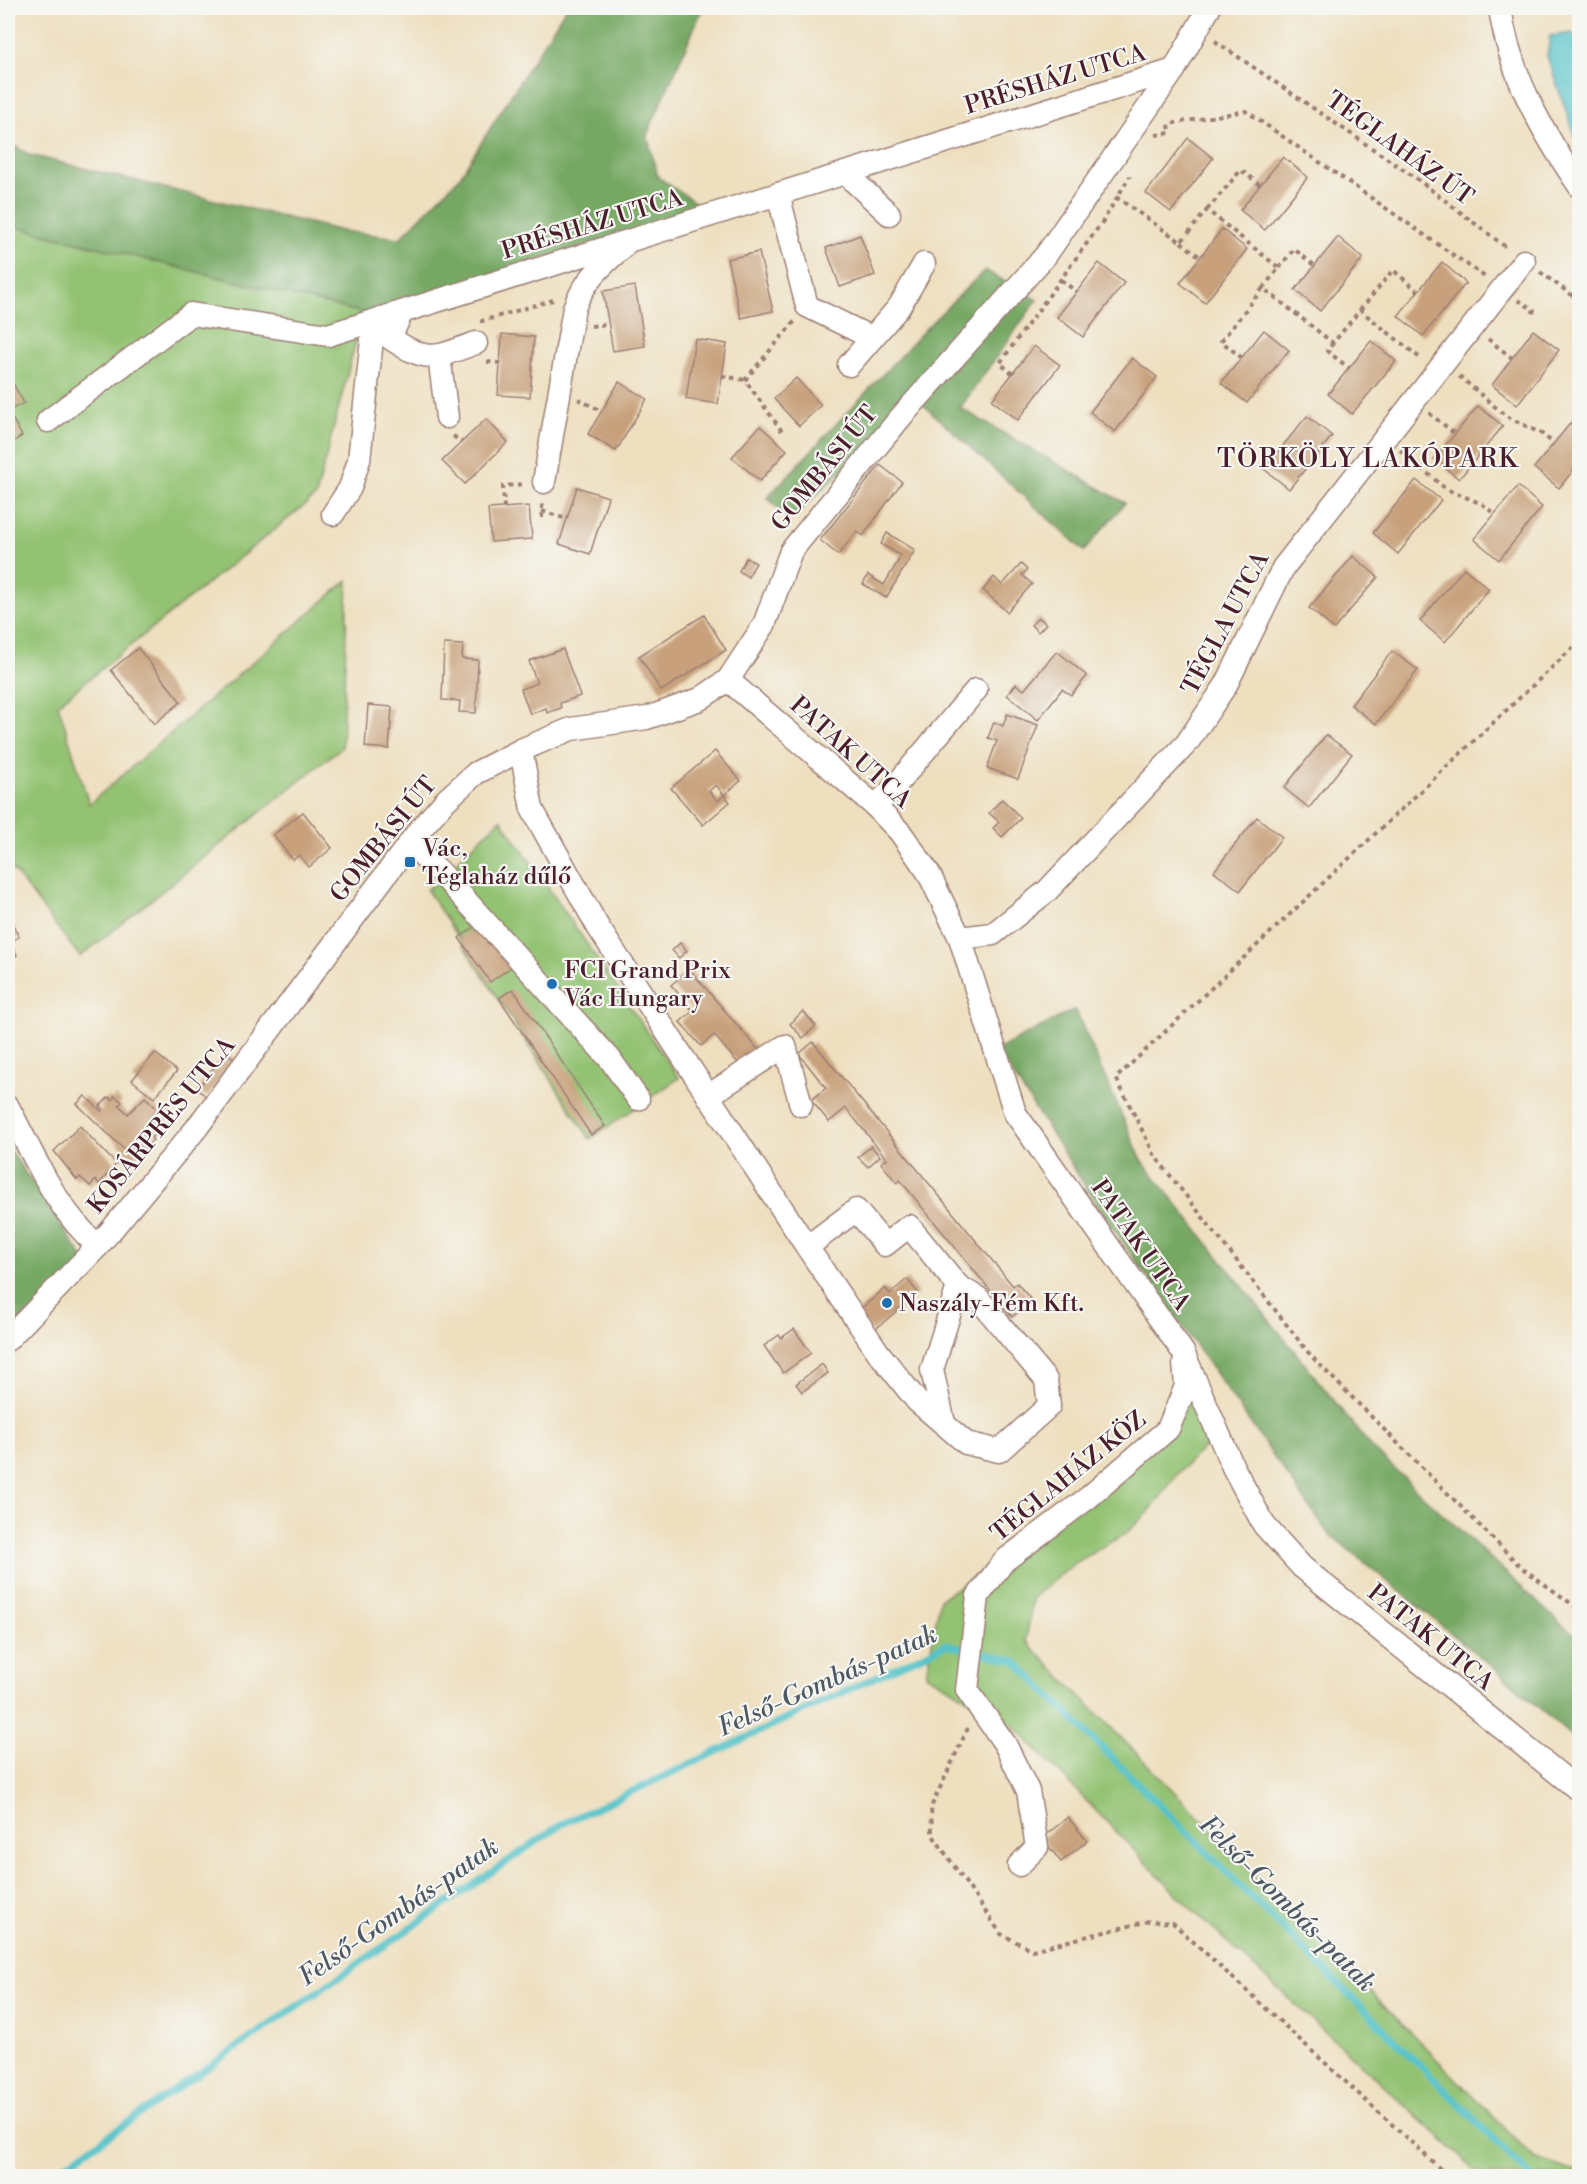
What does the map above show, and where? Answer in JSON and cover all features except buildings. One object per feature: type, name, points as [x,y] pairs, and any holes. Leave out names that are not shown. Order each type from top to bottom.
[{"type":"street","name":"GOMBÁSI ÚT","points":[[343,933],[410,843],[446,800],[476,773],[521,750],[571,729],[647,718],[700,699],[728,680],[764,625],[791,551],[900,418],[1046,255],[1174,70],[1209,8]]},
{"type":"street","points":[[1500,8],[1507,44],[1521,82],[1550,143],[1580,187]]},
{"type":"street","name":"PRÉSHÁZ UTCA","points":[[48,421],[191,314],[328,335],[1174,70]]},
{"type":"street","points":[[845,173],[889,214]]},
{"type":"street","points":[[778,194],[807,306],[872,338]]},
{"type":"street","points":[[544,482],[562,390],[574,308],[580,293],[597,270],[629,241]]},
{"type":"street","name":"TÉGLA UTCA","points":[[960,938],[993,934],[1047,891],[1180,752],[1226,685],[1283,568],[1504,290],[1524,261]]},
{"type":"street","points":[[849,365],[898,307],[924,264]]},
{"type":"street","points":[[402,312],[390,338],[416,355],[439,356],[476,343]]},
{"type":"street","points":[[333,514],[350,488],[358,460],[374,321]]},
{"type":"street","points":[[439,356],[447,417]]},
{"type":"street","name":"PATAK UTCA","points":[[728,680],[875,806],[900,832],[928,872],[960,938],[1015,1113],[1183,1352],[1233,1467],[1264,1526],[1302,1567],[1580,1791]]},
{"type":"street","points":[[875,806],[891,791],[976,690]]},
{"type":"street","points":[[521,750],[532,809],[598,927],[807,1247],[878,1352],[917,1401],[966,1443],[999,1451],[1050,1406],[1046,1380],[978,1298],[958,1286],[909,1226],[885,1245],[856,1210],[807,1247]]},
{"type":"street","points":[[410,843],[440,872],[610,1059],[638,1099]]},
{"type":"street","name":"KOSÁRPRÉS UTCA","points":[[8,1339],[98,1246],[195,1130],[343,933]]},
{"type":"street","points":[[708,1096],[785,1046],[801,1105]]},
{"type":"street","points":[[8,1107],[56,1197],[73,1221],[98,1246]]},
{"type":"street","points":[[944,1423],[932,1370],[958,1286]]},
{"type":"street","name":"TÉGLAHÁZ KÖZ","points":[[1019,1864],[1037,1847],[1029,1791],[1005,1744],[968,1690],[978,1596],[1004,1561],[1089,1497],[1168,1429],[1186,1386],[1183,1352]]},
{"type":"path","name":"TÉGLAHÁZ ÚT","points":[[1197,29],[1417,179],[1580,301]]},
{"type":"path","points":[[1152,136],[1170,133],[1168,124],[1246,111],[1534,310],[1532,314]]},
{"type":"path","points":[[1012,374],[1000,363],[1118,198],[1135,167]]},
{"type":"path","points":[[1180,242],[1241,170],[1260,185]]},
{"type":"path","points":[[1118,198],[1200,257]]},
{"type":"path","points":[[1207,210],[1279,268]]},
{"type":"path","points":[[1242,358],[1221,341],[1263,288],[1294,249],[1315,266]]},
{"type":"path","points":[[1349,368],[1327,351],[1392,270],[1418,291]]},
{"type":"path","points":[[1061,280],[1077,292]]},
{"type":"path","points":[[1263,288],[1333,344]]},
{"type":"path","points":[[745,380],[807,306]]},
{"type":"path","points":[[1360,310],[1506,416],[1542,434],[1553,443]]},
{"type":"path","points":[[1473,328],[1512,358]]},
{"type":"path","points":[[722,376],[745,380],[782,431]]},
{"type":"path","points":[[1415,401],[1455,434]]},
{"type":"path","points":[[1386,437],[1446,489],[1482,504],[1495,514]]},
{"type":"path","points":[[504,508],[504,486],[544,482]]},
{"type":"path","points":[[542,510],[567,519]]},
{"type":"path","points":[[1580,641],[1116,1078],[1155,1156],[1311,1356],[1521,1567],[1580,1610]]},
{"type":"path","points":[[968,1726],[931,1807],[933,1834],[1001,1934],[1032,1950],[1149,1921],[1173,1923],[1448,2176]]},
{"type":"green space","points":[[566,8],[703,8],[647,135],[658,177],[705,209],[363,313],[8,225],[8,142],[30,155],[342,231],[400,238],[459,178]]},
{"type":"green space","points":[[8,225],[363,313],[316,496],[58,704],[89,804],[348,580],[342,747],[80,957],[8,863]]},
{"type":"green space","points":[[985,270],[1037,300],[960,408],[1125,503],[1084,551],[917,399],[790,520],[767,498],[930,324]]},
{"type":"green space","name":"FCI Grand Prix Vác Hungary","points":[[501,819],[679,1078],[590,1139],[427,890]]},
{"type":"green space","points":[[1075,1009],[1142,1161],[1372,1448],[1563,1626],[1579,1637],[1579,1743],[1495,1669],[1327,1532],[1108,1221],[997,1050]]},
{"type":"green space","points":[[8,1147],[88,1265],[8,1362]]},
{"type":"green space","points":[[1180,1373],[1207,1444],[1179,1472],[1148,1513],[1125,1534],[1075,1563],[1033,1597],[1026,1641],[1534,2158],[1579,2173],[1579,2176],[1482,2176],[1189,1907],[1014,1726],[926,1674],[940,1599],[993,1564],[1160,1429]]},
{"type":"water","points":[[1572,33],[1579,43],[1579,148],[1547,56],[1550,36]]},
{"type":"waterway","name":"Felső-Gombás-patak","points":[[50,2176],[560,1825],[946,1644],[1015,1661],[1531,2176]]},
{"type":"place","name":"Vác, Téglaház dűlő","points":[[410,862]]},
{"type":"place","name":"FCI Grand Prix Vác Hungary","points":[[552,984]]},
{"type":"place","name":"Naszály-Fém Kft.","points":[[887,1303]]},
{"type":"district","name":"TÖRKÖLY LAKÓPARK","points":[[1368,458]]}]
